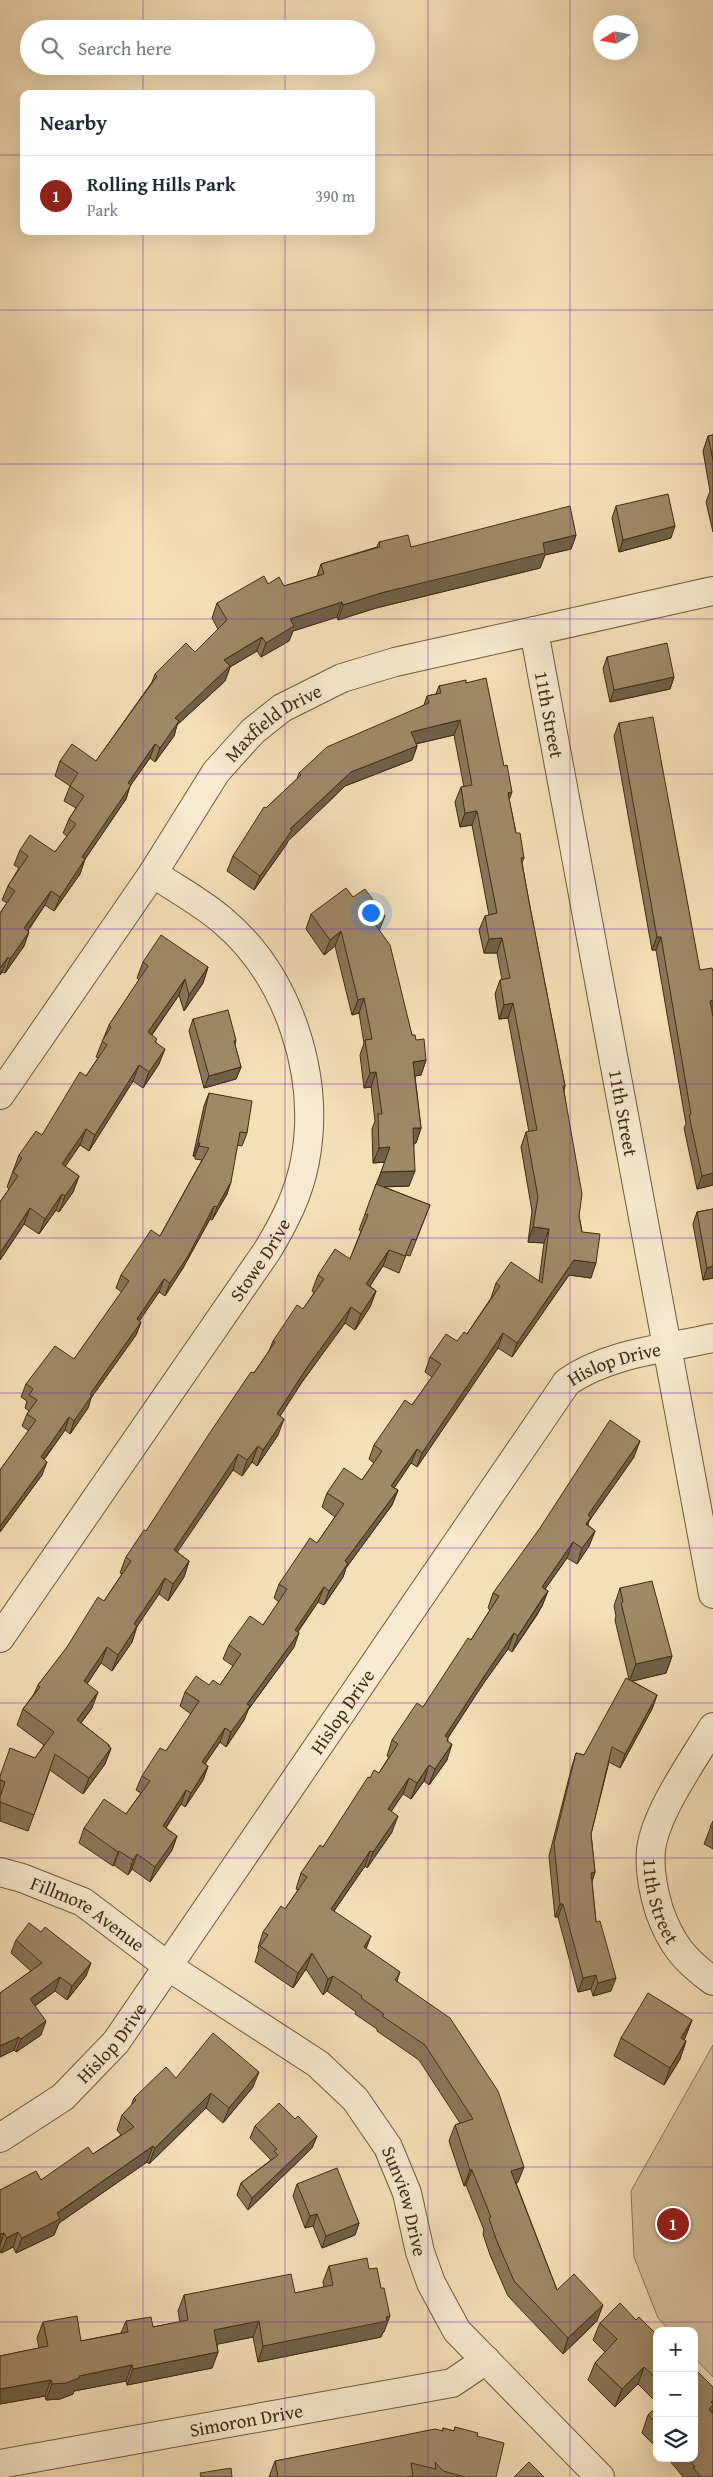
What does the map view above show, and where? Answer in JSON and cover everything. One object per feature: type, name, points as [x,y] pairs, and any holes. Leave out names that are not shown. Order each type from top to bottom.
[{"type":"street","name":"Maxfield Drive","points":[[0,1095],[153,873],[216,772],[253,731],[282,708],[342,678],[395,662],[713,592]]},
{"type":"street","name":"11th Street","points":[[534,631],[713,1594]]},
{"type":"street","name":"Stowe Drive","points":[[0,1638],[267,1251],[286,1218],[305,1161],[309,1097],[304,1061],[294,1030],[275,987],[242,940],[222,920],[153,873]]},
{"type":"street","name":"Hislop Drive","points":[[0,2138],[63,2097],[116,2042],[567,1382],[585,1370],[611,1360],[713,1338]]},
{"type":"street","name":"11th Street","points":[[713,1727],[664,1812],[651,1849],[652,1889],[667,1933],[689,1964],[713,1981]]},
{"type":"street","name":"Fillmore Avenue","points":[[0,1872],[22,1878],[83,1902],[169,1967]]},
{"type":"street","name":"Sunview Drive","points":[[169,1967],[318,2064],[355,2099],[388,2147],[407,2193],[420,2252],[431,2283],[457,2331],[600,2477]]},
{"type":"street","name":"Simoron Drive","points":[[0,2464],[452,2383],[486,2360]]},
{"type":"shaded area","points":[[713,2045],[713,2377],[698,2361],[698,2327],[666,2327],[658,2318],[634,2257],[631,2191]]},
{"type":"building","points":[[713,435],[713,460],[708,436]]},
{"type":"building","points":[[668,494],[675,526],[623,540],[616,506]]},
{"type":"building","points":[[570,506],[576,535],[543,543],[545,553],[381,593],[343,605],[342,602],[290,619],[294,626],[266,643],[262,637],[224,660],[230,666],[175,718],[179,721],[160,748],[155,744],[128,783],[131,785],[82,857],[85,859],[60,897],[51,891],[24,928],[29,932],[10,959],[8,957],[0,968],[0,913],[15,891],[8,886],[28,856],[20,850],[30,835],[55,852],[76,824],[69,819],[84,796],[70,786],[78,773],[60,761],[72,744],[96,761],[157,676],[155,674],[186,643],[195,652],[227,620],[217,603],[264,576],[268,584],[279,577],[284,586],[324,574],[321,564],[380,547],[379,542],[408,535],[411,547]]},
{"type":"building","points":[[667,643],[674,677],[614,690],[607,657]]},
{"type":"building","points":[[486,678],[504,766],[507,765],[512,792],[508,793],[516,833],[520,833],[524,858],[521,858],[565,1086],[563,1086],[582,1194],[579,1216],[582,1232],[600,1234],[596,1263],[574,1260],[517,1343],[503,1333],[422,1453],[417,1449],[391,1486],[398,1490],[345,1561],[348,1563],[329,1591],[324,1587],[295,1630],[299,1633],[247,1704],[250,1706],[231,1732],[225,1728],[202,1762],[208,1766],[191,1793],[186,1790],[163,1826],[177,1836],[155,1867],[137,1854],[133,1860],[118,1852],[84,1828],[104,1799],[126,1814],[150,1781],[142,1776],[160,1748],[166,1751],[199,1701],[185,1692],[196,1676],[209,1685],[213,1680],[220,1685],[241,1654],[229,1645],[250,1616],[263,1625],[287,1589],[279,1584],[310,1538],[317,1543],[344,1504],[327,1493],[344,1468],[362,1480],[382,1451],[374,1445],[405,1400],[412,1405],[441,1364],[430,1357],[446,1334],[457,1341],[464,1332],[467,1334],[500,1286],[496,1283],[511,1262],[542,1283],[549,1229],[533,1227],[538,1197],[526,1132],[537,1130],[513,1003],[504,1005],[500,980],[510,978],[502,938],[489,939],[485,916],[497,913],[477,811],[465,813],[461,787],[472,785],[460,720],[411,732],[417,746],[351,772],[290,829],[292,830],[260,876],[233,856],[264,807],[266,808],[301,775],[299,773],[327,747],[429,703],[427,696],[441,693],[439,686],[466,680],[466,683]]},
{"type":"building","points":[[653,717],[700,970],[712,968],[713,972],[713,1000],[710,1001],[713,1017],[713,1173],[702,1176],[689,1115],[691,1114],[661,937],[657,937],[619,723]]},
{"type":"building","points":[[346,888],[353,897],[365,889],[385,916],[374,923],[390,945],[412,1035],[415,1035],[416,1040],[424,1039],[426,1060],[413,1062],[421,1128],[413,1128],[415,1171],[381,1172],[390,1147],[379,1148],[378,1114],[382,1114],[376,1072],[370,1073],[365,1040],[372,1039],[364,998],[358,1000],[341,931],[330,940],[311,914]]},
{"type":"building","points":[[161,935],[208,967],[189,995],[185,979],[148,1032],[157,1039],[155,1042],[165,1049],[149,1072],[139,1065],[95,1135],[86,1129],[62,1164],[79,1176],[65,1196],[62,1194],[45,1219],[30,1208],[0,1253],[0,1202],[18,1176],[13,1172],[22,1158],[19,1155],[36,1131],[42,1135],[80,1072],[86,1076],[107,1045],[102,1041],[111,1027],[109,1025],[148,966],[143,962]]},
{"type":"building","points":[[228,1010],[241,1067],[209,1076],[193,1019]]},
{"type":"building","points":[[209,1093],[252,1101],[247,1133],[240,1132],[231,1182],[217,1207],[214,1206],[188,1256],[170,1283],[164,1279],[137,1319],[141,1322],[90,1394],[92,1395],[74,1421],[69,1417],[41,1457],[47,1462],[0,1526],[0,1470],[36,1420],[27,1414],[37,1400],[29,1395],[33,1389],[26,1384],[55,1346],[74,1359],[129,1281],[121,1275],[151,1230],[160,1236],[209,1148],[199,1146],[200,1143],[198,1143]]},
{"type":"building","points":[[376,1184],[430,1205],[416,1240],[412,1239],[405,1256],[389,1250],[366,1284],[376,1291],[361,1314],[351,1307],[308,1366],[277,1414],[284,1419],[263,1450],[258,1446],[247,1460],[238,1454],[174,1550],[189,1561],[173,1584],[165,1578],[134,1624],[137,1626],[118,1655],[107,1647],[84,1681],[98,1692],[77,1720],[111,1748],[89,1778],[55,1754],[34,1815],[0,1802],[5,1782],[0,1780],[0,1776],[10,1748],[35,1758],[54,1732],[23,1709],[40,1687],[38,1685],[67,1647],[98,1597],[104,1601],[131,1561],[126,1557],[144,1530],[146,1531],[251,1372],[254,1373],[297,1305],[303,1309],[324,1279],[318,1275],[335,1249],[350,1259],[368,1215],[365,1214]]},
{"type":"building","points":[[713,1209],[713,1266],[707,1268],[697,1212]]},
{"type":"building","points":[[610,1420],[640,1441],[588,1515],[591,1517],[586,1524],[595,1531],[582,1548],[573,1542],[542,1587],[548,1591],[518,1636],[514,1633],[445,1736],[448,1738],[447,1741],[452,1744],[435,1769],[429,1765],[417,1783],[409,1778],[388,1809],[398,1816],[373,1852],[370,1851],[331,1909],[371,1936],[364,1947],[400,1972],[395,1980],[450,2018],[498,2091],[524,2167],[511,2171],[557,2290],[574,2274],[603,2305],[568,2338],[514,2281],[496,2239],[489,2218],[491,2217],[472,2170],[470,2170],[455,2125],[473,2119],[425,2045],[382,2016],[384,2014],[361,1998],[362,1996],[333,1976],[328,1979],[312,1953],[298,1973],[260,1946],[268,1935],[263,1932],[281,1906],[285,1909],[307,1877],[301,1873],[320,1845],[323,1847],[368,1777],[370,1778],[374,1770],[379,1773],[398,1744],[392,1740],[417,1703],[423,1707],[468,1638],[471,1640],[499,1596],[493,1593],[540,1528]]},
{"type":"building","points":[[652,1581],[672,1656],[636,1664],[621,1603],[623,1602],[620,1588]]},
{"type":"building","points":[[626,1678],[657,1695],[625,1754],[612,1747],[591,1834],[595,1872],[591,1873],[596,1922],[600,1921],[616,1978],[598,1983],[596,1975],[583,1978],[563,1904],[560,1904],[554,1843],[576,1753],[584,1755]]},
{"type":"building","points":[[29,1923],[41,1932],[45,1927],[91,1963],[72,1986],[60,1977],[30,1999],[46,2021],[21,2039],[19,2037],[0,2046],[0,1993],[42,1963],[16,1940]]},
{"type":"building","points":[[648,1993],[692,2020],[681,2038],[686,2041],[670,2068],[621,2038]]},
{"type":"building","points":[[213,2033],[259,2072],[229,2108],[211,2093],[155,2148],[153,2146],[57,2213],[60,2219],[22,2238],[18,2232],[7,2238],[4,2233],[0,2234],[0,2190],[36,2171],[41,2180],[88,2147],[93,2154],[134,2127],[122,2115],[136,2100],[134,2098],[166,2067],[176,2078]]},
{"type":"building","points":[[279,2103],[295,2119],[298,2116],[317,2136],[252,2198],[241,2183],[278,2155],[274,2151],[277,2149],[255,2126]]},
{"type":"building","points":[[337,2168],[359,2223],[326,2236],[317,2214],[310,2216],[297,2184]]},
{"type":"building","points":[[367,2258],[369,2269],[377,2268],[381,2288],[384,2288],[390,2316],[386,2317],[387,2321],[263,2346],[259,2321],[214,2330],[218,2352],[133,2369],[132,2365],[79,2376],[79,2378],[66,2383],[52,2384],[51,2380],[0,2389],[0,2356],[48,2346],[43,2322],[77,2316],[81,2341],[128,2332],[126,2321],[151,2317],[153,2327],[188,2320],[184,2295],[291,2274],[295,2293],[333,2285],[329,2266]]},
{"type":"building","points":[[620,2303],[636,2320],[639,2317],[653,2331],[653,2375],[644,2367],[622,2389],[595,2363],[617,2339],[600,2323]]},
{"type":"building","points":[[698,2372],[713,2387],[713,2400],[711,2402],[713,2405],[709,2409],[713,2414],[713,2477],[701,2477],[693,2468],[695,2467],[691,2462],[698,2462]]},
{"type":"building","points":[[653,2411],[653,2420],[648,2415]]},
{"type":"building","points":[[455,2427],[478,2433],[477,2436],[504,2443],[496,2477],[465,2477],[443,2471],[435,2462],[436,2469],[411,2463],[413,2476],[407,2477],[278,2477],[275,2461],[435,2429],[443,2431],[443,2428],[454,2431]]},
{"type":"building","points":[[529,2462],[544,2477],[514,2477]]},
{"type":"building","points":[[231,2468],[232,2477],[201,2477],[200,2473]]},
{"type":"place","name":"Rolling Hills Park","points":[[673,2224]]}]
